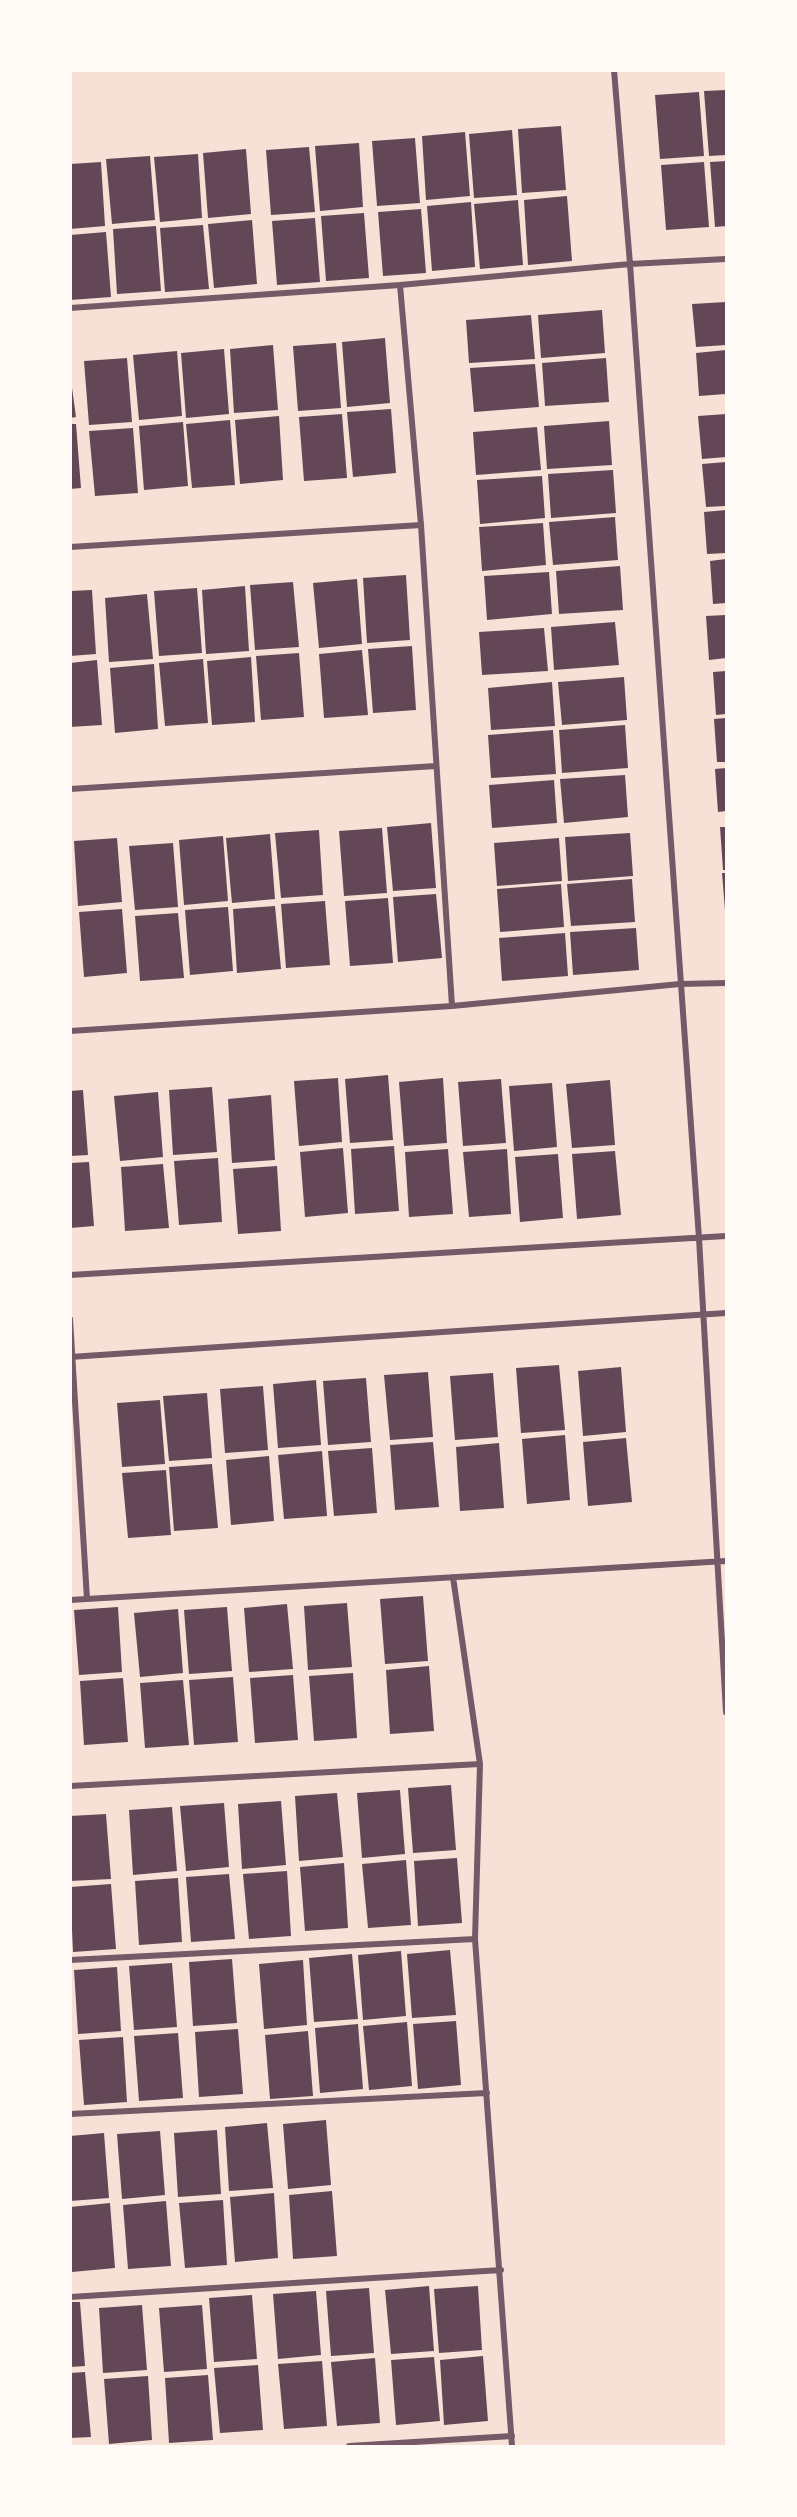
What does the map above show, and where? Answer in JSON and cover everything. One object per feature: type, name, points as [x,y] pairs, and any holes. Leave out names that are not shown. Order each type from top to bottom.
[{"type":"street","points":[[614,70],[630,264],[699,1238],[726,1712]]},
{"type":"street","points":[[70,308],[400,285],[630,264],[726,259]]},
{"type":"street","points":[[400,285],[421,525],[452,1006]]},
{"type":"street","points":[[70,547],[421,525]]},
{"type":"street","points":[[70,789],[436,766]]},
{"type":"street","points":[[70,1031],[452,1006],[680,984],[726,983]]},
{"type":"street","points":[[70,1275],[726,1236]]},
{"type":"street","points":[[72,1357],[726,1313]]},
{"type":"street","points":[[70,1319],[87,1599]]},
{"type":"street","points":[[70,1600],[726,1561]]},
{"type":"street","points":[[453,1577],[480,1764],[475,1939],[501,2270],[512,2446]]},
{"type":"street","points":[[70,1786],[480,1764]]},
{"type":"street","points":[[70,1960],[475,1939]]},
{"type":"street","points":[[70,2114],[487,2093]]},
{"type":"street","points":[[70,2297],[501,2270]]},
{"type":"street","points":[[349,2446],[512,2436]]},
{"type":"building","points":[[726,90],[726,155],[709,156],[704,91]]},
{"type":"building","points":[[699,92],[704,156],[660,159],[655,95]]},
{"type":"building","points":[[561,126],[566,190],[522,193],[518,129]]},
{"type":"building","points":[[512,130],[517,195],[474,198],[469,134]]},
{"type":"building","points":[[465,132],[470,196],[426,200],[422,136]]},
{"type":"building","points":[[415,138],[420,203],[377,206],[372,141]]},
{"type":"building","points":[[359,143],[363,207],[320,211],[315,146]]},
{"type":"building","points":[[309,147],[315,212],[271,215],[266,150]]},
{"type":"building","points":[[246,149],[251,214],[208,218],[203,153]]},
{"type":"building","points":[[198,154],[202,218],[160,222],[154,157]]},
{"type":"building","points":[[150,156],[155,220],[112,224],[106,159]]},
{"type":"building","points":[[726,161],[726,226],[715,227],[710,162]]},
{"type":"building","points":[[101,162],[105,226],[70,229],[70,164]]},
{"type":"building","points":[[704,162],[709,227],[666,230],[661,165]]},
{"type":"building","points":[[567,196],[572,261],[528,265],[524,200]]},
{"type":"building","points":[[518,200],[523,265],[480,269],[474,204]]},
{"type":"building","points":[[471,202],[475,267],[432,271],[427,206]]},
{"type":"building","points":[[421,209],[426,273],[383,276],[378,212]]},
{"type":"building","points":[[364,213],[369,278],[326,281],[321,216]]},
{"type":"building","points":[[315,218],[320,282],[277,285],[272,221]]},
{"type":"building","points":[[252,220],[257,284],[214,288],[208,224]]},
{"type":"building","points":[[203,225],[209,289],[165,292],[160,228]]},
{"type":"building","points":[[156,226],[161,291],[117,294],[113,229]]},
{"type":"building","points":[[106,232],[111,297],[70,300],[70,235]]},
{"type":"building","points":[[726,302],[726,345],[696,347],[692,304]]},
{"type":"building","points":[[602,310],[605,353],[541,358],[538,315]]},
{"type":"building","points":[[531,315],[535,359],[469,363],[466,320]]},
{"type":"building","points":[[385,338],[390,403],[347,407],[342,342]]},
{"type":"building","points":[[336,343],[341,408],[298,411],[293,346]]},
{"type":"building","points":[[273,345],[278,410],[234,413],[230,349]]},
{"type":"building","points":[[224,349],[229,414],[186,418],[181,353]]},
{"type":"building","points":[[726,350],[726,394],[699,396],[696,353]]},
{"type":"building","points":[[177,351],[182,416],[139,420],[133,355]]},
{"type":"building","points":[[127,358],[132,422],[89,425],[84,361]]},
{"type":"building","points":[[606,358],[609,402],[545,406],[542,363]]},
{"type":"building","points":[[535,364],[539,407],[474,412],[470,368]]},
{"type":"building","points":[[70,373],[76,417],[70,418]]},
{"type":"building","points":[[391,409],[396,473],[353,477],[347,412]]},
{"type":"building","points":[[342,414],[347,478],[304,481],[299,417]]},
{"type":"building","points":[[726,414],[726,457],[702,459],[698,416]]},
{"type":"building","points":[[279,416],[283,480],[240,484],[235,420]]},
{"type":"building","points":[[230,420],[235,485],[192,488],[186,424]]},
{"type":"building","points":[[609,421],[612,465],[547,469],[544,426]]},
{"type":"building","points":[[183,422],[188,486],[144,490],[139,426]]},
{"type":"building","points":[[70,424],[76,424],[81,488],[70,489]]},
{"type":"building","points":[[537,427],[541,470],[476,475],[473,432]]},
{"type":"building","points":[[133,428],[138,493],[95,496],[89,431]]},
{"type":"building","points":[[726,462],[726,506],[706,507],[702,464]]},
{"type":"building","points":[[613,470],[616,513],[551,518],[548,474]]},
{"type":"building","points":[[542,476],[545,518],[480,524],[477,480]]},
{"type":"building","points":[[726,510],[726,553],[707,554],[704,512]]},
{"type":"building","points":[[615,517],[618,560],[553,565],[549,522]]},
{"type":"building","points":[[543,523],[546,565],[482,571],[479,527]]},
{"type":"building","points":[[726,559],[726,603],[713,604],[710,561]]},
{"type":"building","points":[[620,566],[623,610],[559,614],[556,571]]},
{"type":"building","points":[[549,572],[552,614],[487,620],[484,576]]},
{"type":"building","points":[[406,575],[410,640],[367,643],[363,578]]},
{"type":"building","points":[[357,579],[362,644],[319,648],[313,583]]},
{"type":"building","points":[[293,582],[299,647],[255,650],[250,585]]},
{"type":"building","points":[[245,586],[249,651],[206,654],[202,590]]},
{"type":"building","points":[[197,588],[202,653],[159,656],[154,591]]},
{"type":"building","points":[[92,590],[96,654],[70,656],[70,591]]},
{"type":"building","points":[[147,594],[153,659],[109,662],[105,598]]},
{"type":"building","points":[[726,615],[726,658],[709,660],[706,616]]},
{"type":"building","points":[[615,622],[619,665],[554,670],[551,627]]},
{"type":"building","points":[[544,628],[548,671],[482,675],[479,632]]},
{"type":"building","points":[[412,646],[416,710],[373,713],[368,649]]},
{"type":"building","points":[[362,650],[368,715],[324,718],[319,654]]},
{"type":"building","points":[[299,653],[304,717],[261,720],[256,656]]},
{"type":"building","points":[[251,657],[255,722],[212,725],[207,661]]},
{"type":"building","points":[[203,659],[208,723],[165,726],[159,663]]},
{"type":"building","points":[[97,660],[102,725],[70,727],[70,663]]},
{"type":"building","points":[[154,664],[158,729],[115,733],[110,668]]},
{"type":"building","points":[[726,671],[726,714],[716,715],[713,672]]},
{"type":"building","points":[[624,677],[627,720],[562,725],[558,682]]},
{"type":"building","points":[[552,682],[555,726],[491,730],[488,688]]},
{"type":"building","points":[[726,718],[726,762],[717,762],[714,719]]},
{"type":"building","points":[[625,725],[628,768],[562,773],[559,730]]},
{"type":"building","points":[[553,730],[556,774],[491,778],[488,735]]},
{"type":"building","points":[[726,768],[726,811],[718,812],[715,769]]},
{"type":"building","points":[[625,775],[628,817],[564,823],[560,779]]},
{"type":"building","points":[[554,780],[557,823],[492,828],[489,785]]},
{"type":"building","points":[[431,823],[436,888],[393,891],[387,827]]},
{"type":"building","points":[[720,827],[726,827],[726,870],[723,870]]},
{"type":"building","points":[[382,828],[387,893],[344,896],[339,831]]},
{"type":"building","points":[[319,830],[323,895],[281,898],[275,833]]},
{"type":"building","points":[[630,833],[633,876],[568,881],[565,837]]},
{"type":"building","points":[[270,834],[275,899],[232,903],[226,838]]},
{"type":"building","points":[[223,836],[228,901],[184,905],[179,840]]},
{"type":"building","points":[[117,838],[122,902],[78,906],[74,841]]},
{"type":"building","points":[[559,838],[562,881],[497,886],[494,843]]},
{"type":"building","points":[[173,843],[178,907],[135,910],[129,846]]},
{"type":"building","points":[[722,873],[726,873],[726,910],[725,910]]},
{"type":"building","points":[[632,879],[635,922],[571,926],[567,884]]},
{"type":"building","points":[[561,884],[564,927],[500,932],[497,889]]},
{"type":"building","points":[[436,894],[442,958],[398,962],[393,897]]},
{"type":"building","points":[[388,898],[393,963],[350,966],[345,901]]},
{"type":"building","points":[[325,901],[330,965],[286,968],[281,904]]},
{"type":"building","points":[[275,906],[281,969],[237,973],[233,909]]},
{"type":"building","points":[[228,907],[233,971],[190,975],[185,910]]},
{"type":"building","points":[[122,909],[127,973],[84,977],[79,912]]},
{"type":"building","points":[[178,913],[184,978],[140,981],[135,916]]},
{"type":"building","points":[[636,928],[639,970],[573,975],[570,932]]},
{"type":"building","points":[[565,933],[568,976],[502,981],[499,938]]},
{"type":"building","points":[[388,1075],[393,1140],[350,1143],[345,1079]]},
{"type":"building","points":[[338,1078],[342,1142],[299,1146],[294,1081]]},
{"type":"building","points":[[443,1078],[447,1143],[404,1146],[399,1082]]},
{"type":"building","points":[[501,1079],[506,1143],[463,1146],[458,1082]]},
{"type":"building","points":[[610,1080],[615,1145],[572,1148],[566,1084]]},
{"type":"building","points":[[552,1083],[557,1147],[514,1151],[509,1086]]},
{"type":"building","points":[[212,1087],[217,1152],[173,1155],[169,1090]]},
{"type":"building","points":[[83,1090],[88,1155],[70,1156],[70,1091]]},
{"type":"building","points":[[158,1092],[163,1157],[120,1161],[114,1096]]},
{"type":"building","points":[[271,1095],[275,1160],[232,1163],[228,1099]]},
{"type":"building","points":[[394,1146],[399,1211],[355,1214],[351,1149]]},
{"type":"building","points":[[343,1148],[348,1213],[305,1217],[300,1152]]},
{"type":"building","points":[[448,1149],[453,1214],[409,1217],[405,1152]]},
{"type":"building","points":[[507,1149],[511,1214],[469,1217],[463,1152]]},
{"type":"building","points":[[615,1151],[621,1215],[577,1219],[572,1154]]},
{"type":"building","points":[[558,1154],[563,1218],[520,1222],[515,1157]]},
{"type":"building","points":[[218,1158],[222,1222],[179,1225],[174,1161]]},
{"type":"building","points":[[89,1162],[94,1226],[70,1228],[70,1163]]},
{"type":"building","points":[[163,1164],[169,1228],[125,1231],[121,1167]]},
{"type":"building","points":[[277,1166],[281,1231],[238,1234],[233,1169]]},
{"type":"building","points":[[559,1365],[565,1430],[521,1433],[516,1368]]},
{"type":"building","points":[[621,1367],[626,1432],[583,1436],[578,1371]]},
{"type":"building","points":[[428,1372],[433,1437],[390,1440],[384,1375]]},
{"type":"building","points":[[493,1373],[498,1437],[455,1440],[450,1376]]},
{"type":"building","points":[[366,1378],[371,1442],[328,1445],[323,1381]]},
{"type":"building","points":[[316,1380],[321,1445],[278,1448],[273,1384]]},
{"type":"building","points":[[263,1386],[268,1450],[225,1453],[220,1389]]},
{"type":"building","points":[[207,1393],[212,1458],[169,1461],[163,1396]]},
{"type":"building","points":[[160,1400],[165,1464],[122,1467],[117,1403]]},
{"type":"building","points":[[565,1435],[570,1500],[527,1504],[522,1439]]},
{"type":"building","points":[[626,1438],[632,1502],[588,1506],[583,1442]]},
{"type":"building","points":[[433,1442],[439,1507],[395,1510],[390,1445]]},
{"type":"building","points":[[499,1443],[504,1508],[460,1511],[456,1447]]},
{"type":"building","points":[[372,1448],[377,1513],[334,1516],[328,1451]]},
{"type":"building","points":[[322,1451],[327,1516],[284,1519],[278,1455]]},
{"type":"building","points":[[269,1456],[274,1521],[231,1525],[226,1460]]},
{"type":"building","points":[[212,1464],[218,1528],[174,1531],[169,1467]]},
{"type":"building","points":[[166,1470],[171,1535],[128,1538],[122,1473]]},
{"type":"building","points":[[423,1596],[428,1661],[385,1664],[380,1599]]},
{"type":"building","points":[[347,1603],[352,1667],[308,1670],[304,1606]]},
{"type":"building","points":[[287,1604],[293,1669],[249,1672],[244,1608]]},
{"type":"building","points":[[118,1607],[122,1672],[79,1675],[74,1610]]},
{"type":"building","points":[[227,1607],[232,1671],[189,1674],[184,1610]]},
{"type":"building","points":[[178,1609],[183,1673],[140,1677],[134,1613]]},
{"type":"building","points":[[429,1666],[434,1731],[390,1734],[386,1670]]},
{"type":"building","points":[[353,1673],[357,1738],[314,1741],[309,1676]]},
{"type":"building","points":[[293,1675],[298,1740],[255,1743],[250,1678]]},
{"type":"building","points":[[233,1677],[238,1742],[194,1745],[189,1680]]},
{"type":"building","points":[[123,1678],[128,1742],[84,1745],[80,1681]]},
{"type":"building","points":[[183,1680],[189,1745],[145,1748],[140,1683]]},
{"type":"building","points":[[451,1785],[456,1850],[413,1853],[408,1788]]},
{"type":"building","points":[[400,1790],[405,1854],[362,1858],[357,1793]]},
{"type":"building","points":[[337,1793],[343,1857],[299,1861],[295,1796]]},
{"type":"building","points":[[281,1801],[286,1865],[242,1869],[238,1804]]},
{"type":"building","points":[[224,1803],[229,1867],[186,1871],[180,1806]]},
{"type":"building","points":[[172,1807],[177,1871],[133,1875],[129,1810]]},
{"type":"building","points":[[106,1814],[111,1879],[70,1881],[70,1816]]},
{"type":"building","points":[[457,1858],[462,1923],[418,1926],[414,1861]]},
{"type":"building","points":[[406,1860],[411,1925],[368,1928],[362,1864]]},
{"type":"building","points":[[344,1863],[348,1928],[305,1931],[300,1867]]},
{"type":"building","points":[[287,1871],[291,1936],[249,1939],[243,1874]]},
{"type":"building","points":[[229,1874],[235,1939],[191,1942],[186,1877]]},
{"type":"building","points":[[178,1878],[182,1942],[139,1945],[135,1881]]},
{"type":"building","points":[[111,1884],[116,1949],[73,1952],[70,1887]]},
{"type":"building","points":[[450,1950],[456,2015],[412,2018],[407,1954]]},
{"type":"building","points":[[401,1951],[406,2016],[363,2020],[358,1955]]},
{"type":"building","points":[[352,1954],[358,2019],[314,2022],[309,1958]]},
{"type":"building","points":[[232,1959],[237,2023],[193,2026],[189,1962]]},
{"type":"building","points":[[303,1960],[307,2025],[264,2029],[259,1964]]},
{"type":"building","points":[[172,1963],[177,2027],[134,2030],[129,1966]]},
{"type":"building","points":[[117,1967],[121,2031],[78,2034],[74,1970]]},
{"type":"building","points":[[456,2021],[461,2085],[418,2089],[413,2024]]},
{"type":"building","points":[[407,2022],[412,2086],[369,2090],[363,2026]]},
{"type":"building","points":[[358,2024],[363,2089],[320,2093],[315,2028]]},
{"type":"building","points":[[238,2029],[243,2094],[199,2097],[195,2032]]},
{"type":"building","points":[[308,2031],[313,2096],[270,2099],[265,2035]]},
{"type":"building","points":[[178,2033],[183,2098],[139,2101],[134,2036]]},
{"type":"building","points":[[123,2037],[127,2102],[84,2105],[79,2040]]},
{"type":"building","points":[[326,2120],[331,2185],[288,2189],[283,2124]]},
{"type":"building","points":[[267,2123],[273,2188],[229,2191],[225,2127]]},
{"type":"building","points":[[217,2130],[221,2194],[178,2197],[174,2133]]},
{"type":"building","points":[[160,2131],[165,2195],[122,2199],[117,2134]]},
{"type":"building","points":[[104,2133],[109,2198],[70,2201],[70,2136]]},
{"type":"building","points":[[332,2191],[337,2256],[293,2259],[289,2195]]},
{"type":"building","points":[[274,2193],[278,2258],[235,2262],[230,2197]]},
{"type":"building","points":[[223,2200],[227,2265],[185,2268],[179,2203]]},
{"type":"building","points":[[166,2201],[171,2266],[128,2269],[123,2205]]},
{"type":"building","points":[[110,2203],[115,2268],[72,2272],[70,2207]]},
{"type":"building","points":[[429,2286],[434,2351],[391,2354],[385,2290]]},
{"type":"building","points":[[478,2286],[482,2350],[439,2353],[434,2289]]},
{"type":"building","points":[[369,2288],[374,2353],[331,2356],[326,2291]]},
{"type":"building","points":[[316,2291],[321,2355],[278,2359],[273,2294]]},
{"type":"building","points":[[252,2295],[257,2359],[214,2362],[209,2298]]},
{"type":"building","points":[[70,2302],[80,2302],[85,2366],[70,2367]]},
{"type":"building","points":[[142,2305],[147,2370],[103,2373],[99,2308]]},
{"type":"building","points":[[202,2305],[207,2369],[164,2372],[159,2308]]},
{"type":"building","points":[[483,2356],[488,2421],[444,2425],[440,2360]]},
{"type":"building","points":[[434,2357],[440,2421],[396,2425],[391,2360]]},
{"type":"building","points":[[375,2358],[380,2423],[337,2426],[331,2362]]},
{"type":"building","points":[[322,2361],[327,2426],[284,2429],[278,2364]]},
{"type":"building","points":[[258,2365],[263,2430],[220,2433],[214,2368]]},
{"type":"building","points":[[85,2372],[91,2437],[70,2438],[70,2373]]},
{"type":"building","points":[[208,2375],[213,2440],[169,2443],[165,2378]]},
{"type":"building","points":[[148,2376],[152,2440],[109,2444],[104,2379]]}]
